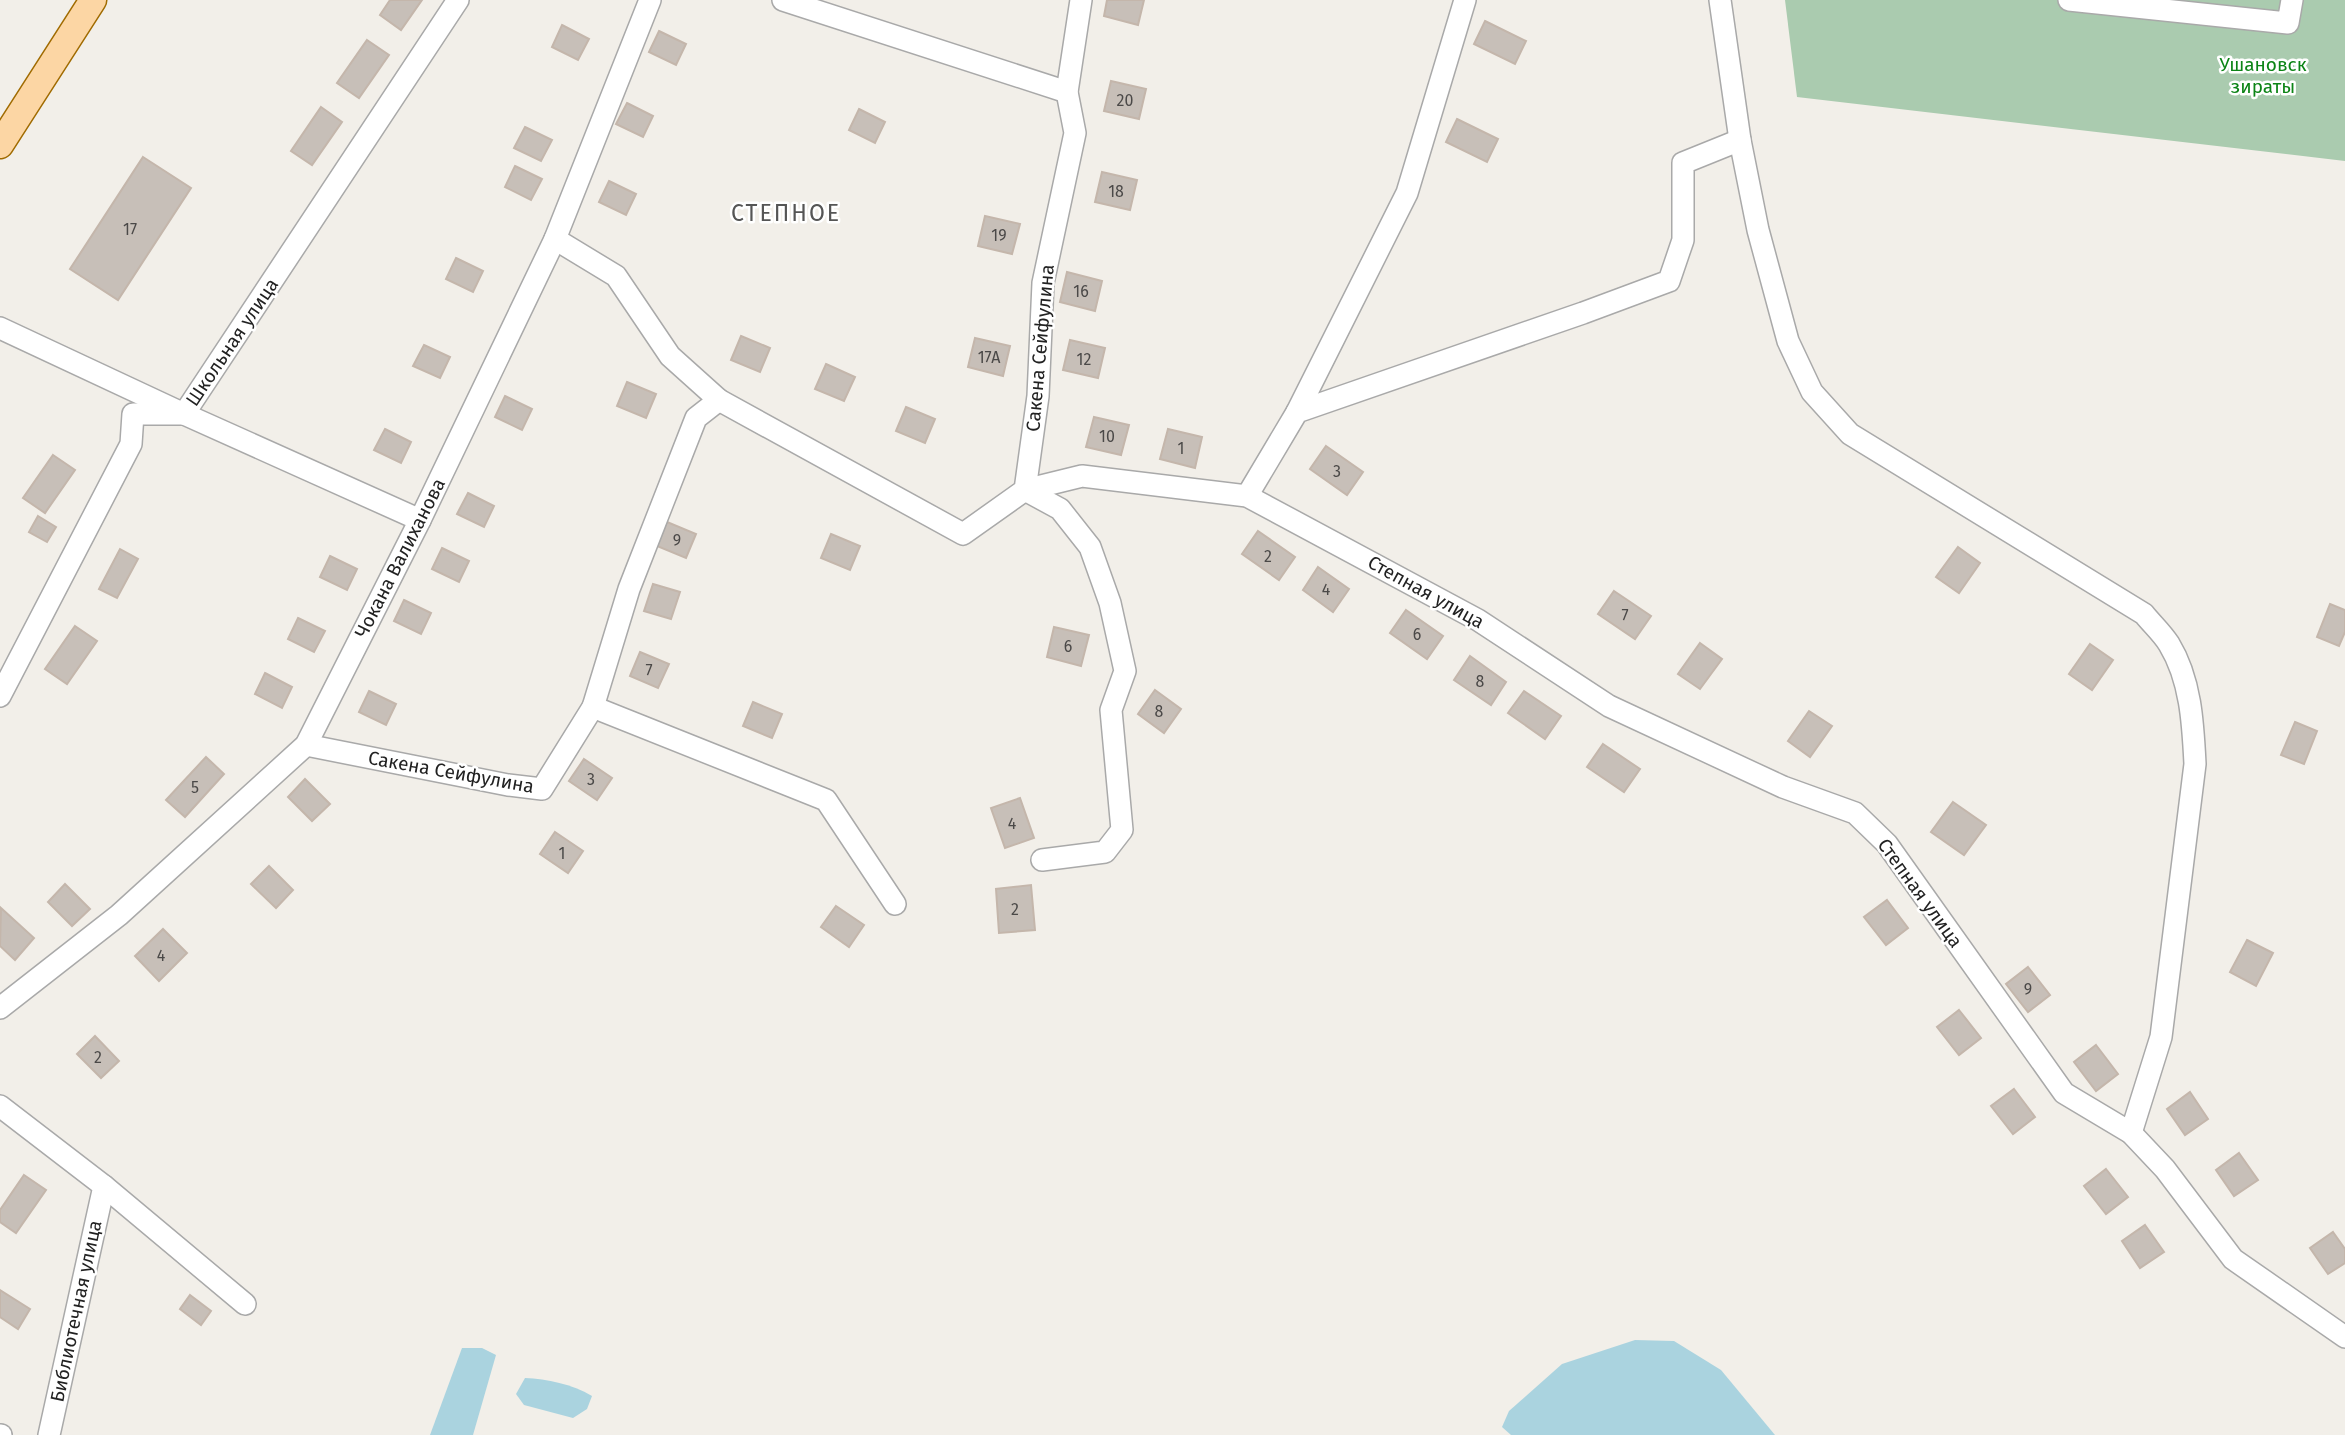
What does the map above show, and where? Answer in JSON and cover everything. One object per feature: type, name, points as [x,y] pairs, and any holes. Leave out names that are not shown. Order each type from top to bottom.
[{"type":"main road","points":[[0,145],[93,0]]},
{"type":"street","name":"Школьная улица","points":[[0,696],[131,444],[132,414],[184,414],[458,0]]},
{"type":"street","name":"Чокана Валиханова","points":[[0,1007],[119,915],[306,744],[420,520],[555,239],[650,0]]},
{"type":"street","points":[[783,0],[1067,92]]},
{"type":"street","name":"Сакена Сейфулина","points":[[1025,490],[1038,396],[1043,283],[1074,133],[1067,92],[1081,0]]},
{"type":"street","points":[[1247,496],[1297,412],[1407,192],[1465,0]]},
{"type":"street","points":[[1720,0],[1740,140],[1758,230],[1788,341],[1812,392],[1850,434],[2144,614],[2168,643],[2183,673],[2193,724],[2195,764],[2161,1037],[2132,1133]]},
{"type":"street","points":[[2069,0],[2288,23],[2291,0]]},
{"type":"street","points":[[1297,412],[1669,281],[1683,240],[1683,163],[1740,140]]},
{"type":"street","points":[[555,239],[616,276],[670,356],[719,400],[964,534],[1025,490],[1060,509],[1090,547],[1110,603],[1125,671],[1111,710],[1122,830],[1105,852],[1042,860]]},
{"type":"street","points":[[0,328],[420,520]]},
{"type":"street","name":"Сакена Сейфулина","points":[[306,744],[508,785],[542,789],[593,707],[629,589],[696,418],[719,400]]},
{"type":"street","name":"Степная улица","points":[[1025,490],[1082,477],[1247,496],[1478,620],[1609,706],[1783,787],[1855,813],[1887,844],[2064,1093],[2132,1133],[2165,1170],[2233,1259],[2345,1337]]},
{"type":"street","points":[[593,707],[826,800],[895,904]]},
{"type":"street","name":"Библиотечная улица","points":[[0,1106],[104,1186],[245,1304]]},
{"type":"street","name":"Библиотечная улица","points":[[49,1435],[104,1186]]},
{"type":"green space","name":"Ушановск зираты","points":[[1785,0],[2345,0],[2345,161],[1797,97]]},
{"type":"water","points":[[1635,1340],[1674,1341],[1721,1370],[1775,1435],[1511,1435],[1502,1427],[1509,1411],[1562,1364]]},
{"type":"water","points":[[462,1348],[482,1348],[496,1355],[473,1435],[430,1435]]},
{"type":"water","points":[[525,1378],[559,1383],[592,1396],[587,1409],[573,1418],[524,1405],[516,1394]]},
{"type":"building","points":[[390,0],[422,0],[401,30],[380,15]]},
{"type":"building","points":[[1107,0],[1144,0],[1138,25],[1104,16]]},
{"type":"building","points":[[1485,21],[1526,41],[1515,64],[1474,44]]},
{"type":"building","points":[[562,25],[589,39],[578,60],[552,47]]},
{"type":"building","points":[[659,31],[686,44],[676,65],[649,52]]},
{"type":"building","points":[[367,40],[389,55],[359,98],[337,83]]},
{"type":"building","points":[[1111,81],[1146,89],[1139,119],[1104,111]]},
{"type":"building","points":[[627,103],[653,116],[643,137],[616,124]]},
{"type":"building","points":[[321,107],[342,122],[312,165],[291,151]]},
{"type":"building","points":[[859,109],[885,122],[875,143],[849,130]]},
{"type":"building","points":[[1457,119],[1498,139],[1487,162],[1446,142]]},
{"type":"building","points":[[525,127],[552,140],[541,161],[514,148]]},
{"type":"building","points":[[143,157],[191,188],[118,300],[70,269]]},
{"type":"building","points":[[515,166],[542,179],[531,200],[505,187]]},
{"type":"building","points":[[1102,172],[1137,180],[1130,210],[1095,202]]},
{"type":"building","points":[[609,181],[636,194],[626,215],[599,202]]},
{"type":"building","points":[[985,216],[1020,224],[1012,254],[978,246]]},
{"type":"building","points":[[456,258],[483,271],[473,292],[446,279]]},
{"type":"building","points":[[1067,272],[1102,281],[1095,311],[1060,302]]},
{"type":"building","points":[[741,336],[770,348],[760,372],[731,360]]},
{"type":"building","points":[[975,338],[1010,346],[1003,376],[968,367]]},
{"type":"building","points":[[1070,340],[1105,348],[1098,378],[1063,370]]},
{"type":"building","points":[[424,345],[450,357],[440,378],[413,366]]},
{"type":"building","points":[[826,364],[855,377],[844,401],[815,389]]},
{"type":"building","points":[[627,382],[656,394],[646,418],[617,406]]},
{"type":"building","points":[[505,396],[532,409],[522,430],[495,417]]},
{"type":"building","points":[[906,407],[935,419],[925,443],[896,431]]},
{"type":"building","points":[[1094,417],[1129,425],[1121,455],[1086,447]]},
{"type":"building","points":[[385,429],[411,442],[401,463],[374,450]]},
{"type":"building","points":[[1168,429],[1202,437],[1195,468],[1160,459]]},
{"type":"building","points":[[1326,446],[1363,472],[1347,495],[1310,469]]},
{"type":"building","points":[[53,455],[75,470],[45,513],[23,498]]},
{"type":"building","points":[[468,493],[494,506],[484,527],[457,514]]},
{"type":"building","points":[[38,516],[56,527],[47,542],[29,532]]},
{"type":"building","points":[[667,522],[696,534],[686,558],[657,546]]},
{"type":"building","points":[[1258,531],[1295,557],[1279,580],[1242,554]]},
{"type":"building","points":[[831,534],[860,546],[850,570],[821,558]]},
{"type":"building","points":[[1958,547],[1980,563],[1959,593],[1936,577]]},
{"type":"building","points":[[442,548],[469,561],[459,582],[432,569]]},
{"type":"building","points":[[120,549],[138,559],[117,598],[99,589]]},
{"type":"building","points":[[330,556],[357,569],[347,590],[320,577]]},
{"type":"building","points":[[1318,567],[1349,589],[1333,612],[1303,590]]},
{"type":"building","points":[[653,584],[680,592],[671,619],[644,611]]},
{"type":"building","points":[[1614,591],[1651,616],[1635,639],[1598,614]]},
{"type":"building","points":[[404,600],[431,613],[421,634],[394,621]]},
{"type":"building","points":[[2330,604],[2345,610],[2345,632],[2339,646],[2317,637]]},
{"type":"building","points":[[1406,610],[1443,636],[1427,659],[1390,633]]},
{"type":"building","points":[[298,618],[325,631],[314,652],[288,639]]},
{"type":"building","points":[[75,626],[97,641],[67,684],[45,669]]},
{"type":"building","points":[[1054,627],[1089,635],[1081,666],[1047,657]]},
{"type":"building","points":[[1700,643],[1722,659],[1700,689],[1678,674]]},
{"type":"building","points":[[2090,644],[2113,660],[2092,690],[2069,674]]},
{"type":"building","points":[[640,652],[669,664],[658,688],[630,676]]},
{"type":"building","points":[[1470,656],[1506,682],[1491,705],[1454,680]]},
{"type":"building","points":[[265,673],[292,687],[282,708],[255,694]]},
{"type":"building","points":[[1155,690],[1181,709],[1164,733],[1138,714]]},
{"type":"building","points":[[369,691],[396,704],[386,725],[359,712]]},
{"type":"building","points":[[1524,691],[1561,716],[1545,739],[1508,713]]},
{"type":"building","points":[[753,702],[782,714],[772,738],[743,726]]},
{"type":"building","points":[[1809,711],[1832,726],[1810,757],[1788,741]]},
{"type":"building","points":[[2295,722],[2317,731],[2304,764],[2281,755]]},
{"type":"building","points":[[1603,744],[1640,769],[1624,792],[1587,767]]},
{"type":"building","points":[[206,757],[224,774],[185,817],[166,800]]},
{"type":"building","points":[[584,759],[612,778],[597,800],[569,781]]},
{"type":"building","points":[[305,779],[330,804],[312,821],[288,797]]},
{"type":"building","points":[[1020,798],[1034,838],[1005,848],[991,808]]},
{"type":"building","points":[[1953,802],[1986,825],[1964,855],[1931,832]]},
{"type":"building","points":[[555,832],[583,851],[568,873],[540,854]]},
{"type":"building","points":[[269,866],[293,890],[276,908],[251,884]]},
{"type":"building","points":[[65,884],[90,909],[72,926],[48,902]]},
{"type":"building","points":[[1031,885],[1035,930],[999,933],[996,889]]},
{"type":"building","points":[[1887,900],[1908,928],[1886,945],[1864,917]]},
{"type":"building","points":[[836,906],[864,925],[849,947],[821,927]]},
{"type":"building","points":[[1,908],[34,938],[15,960],[0,946]]},
{"type":"building","points":[[163,929],[187,953],[159,981],[135,956]]},
{"type":"building","points":[[2247,940],[2273,953],[2256,986],[2230,972]]},
{"type":"building","points":[[2028,967],[2050,995],[2028,1012],[2006,984]]},
{"type":"building","points":[[1959,1010],[1981,1038],[1959,1055],[1937,1027]]},
{"type":"building","points":[[95,1036],[119,1061],[101,1078],[77,1054]]},
{"type":"building","points":[[2096,1045],[2118,1074],[2096,1091],[2074,1062]]},
{"type":"building","points":[[2014,1089],[2035,1117],[2013,1134],[1991,1106]]},
{"type":"building","points":[[2190,1092],[2208,1119],[2185,1135],[2167,1109]]},
{"type":"building","points":[[2239,1153],[2258,1180],[2234,1196],[2216,1170]]},
{"type":"building","points":[[2106,1169],[2128,1197],[2106,1214],[2084,1186]]},
{"type":"building","points":[[24,1175],[46,1190],[16,1233],[0,1222],[0,1210]]},
{"type":"building","points":[[2145,1225],[2164,1252],[2140,1268],[2122,1241]]},
{"type":"building","points":[[2333,1232],[2345,1249],[2345,1263],[2328,1274],[2310,1248]]},
{"type":"building","points":[[0,1290],[30,1309],[18,1329],[0,1317]]},
{"type":"building","points":[[190,1295],[211,1311],[201,1325],[180,1309]]},
{"type":"district","name":"СТЕПНОЕ","points":[[786,213]]}]
